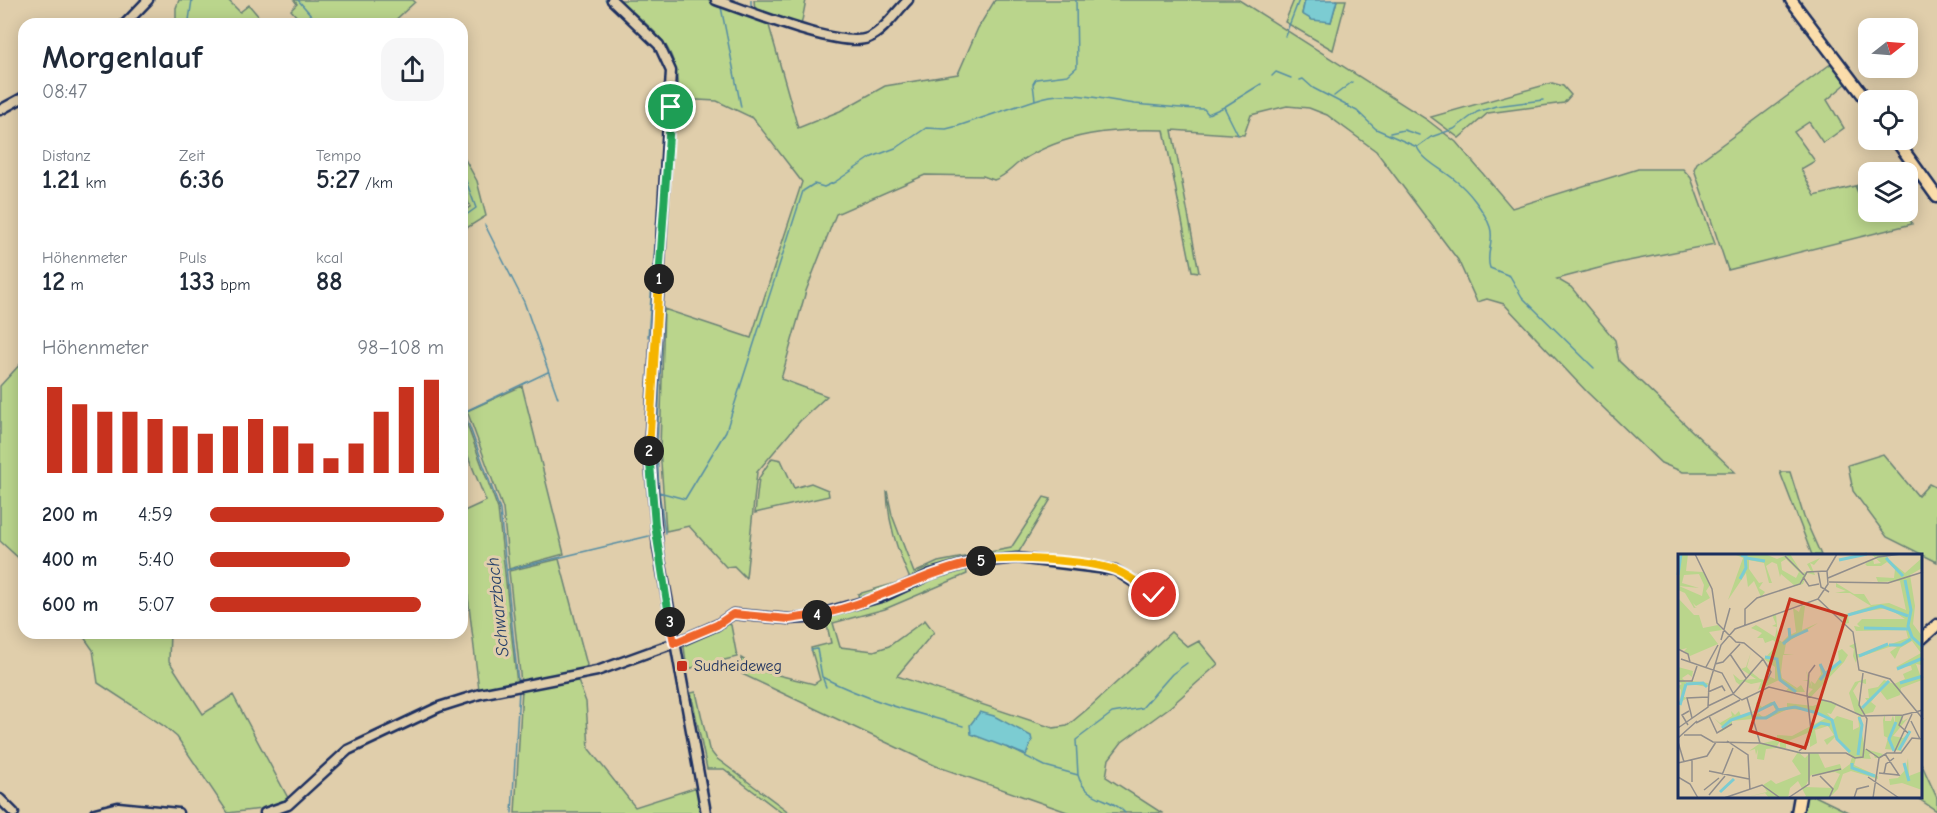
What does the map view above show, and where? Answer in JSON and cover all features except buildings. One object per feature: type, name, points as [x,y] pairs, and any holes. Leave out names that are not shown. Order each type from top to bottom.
[{"type":"main road","points":[[1791,0],[1859,90]]},
{"type":"main road","points":[[1903,150],[1937,197]]},
{"type":"main road","points":[[1922,638],[1937,625]]},
{"type":"main road","points":[[1797,813],[1800,798]]},
{"type":"street","points":[[131,18],[148,0]]},
{"type":"street","points":[[612,0],[659,45],[671,70],[672,90],[651,384],[649,452],[656,537],[706,813]]},
{"type":"street","points":[[716,0],[786,24],[858,40],[872,36],[908,0]]},
{"type":"street","points":[[0,110],[18,101]]},
{"type":"street","points":[[265,813],[288,804],[356,745],[457,700],[518,686],[582,676],[674,643],[717,625],[733,614],[789,619],[830,613],[884,596],[931,574],[993,559],[1017,558],[1103,567],[1124,574],[1154,595]]},
{"type":"street","points":[[0,799],[14,813]]},
{"type":"street","points":[[94,813],[118,807],[178,813]]},
{"type":"green space","points":[[179,0],[228,0],[240,12],[249,5],[260,18],[176,18]]},
{"type":"green space","points":[[294,0],[413,0],[415,2],[398,18],[298,18],[291,10],[297,4]]},
{"type":"green space","points":[[620,0],[718,0],[768,22],[798,128],[840,111],[885,86],[958,74],[978,28],[995,0],[1239,0],[1426,119],[1456,142],[1512,208],[1638,169],[1683,169],[1691,178],[1715,244],[1618,263],[1557,279],[1571,287],[1615,340],[1619,361],[1735,472],[1683,472],[1661,463],[1587,392],[1504,304],[1487,299],[1477,302],[1458,260],[1376,151],[1327,115],[1309,108],[1287,106],[1251,115],[1244,135],[1172,130],[1199,272],[1192,271],[1164,130],[1127,130],[1072,138],[1037,152],[994,180],[983,176],[925,175],[836,214],[806,291],[781,379],[827,396],[800,421],[757,472],[746,578],[734,566],[726,567],[689,526],[666,531],[660,449],[664,309],[751,338],[802,182],[753,118],[717,101],[678,99],[675,65],[670,53],[655,32]]},
{"type":"green space","points":[[754,0],[806,0],[801,26],[755,11]]},
{"type":"green space","points":[[1294,0],[1305,0],[1302,14],[1331,22],[1337,0],[1346,0],[1333,50],[1285,22]]},
{"type":"green space","points":[[1832,63],[1847,83],[1827,100],[1844,128],[1823,143],[1809,122],[1794,132],[1815,161],[1801,169],[1815,196],[1855,186],[1858,193],[1858,222],[1911,222],[1912,224],[1728,270],[1694,169],[1697,163]]},
{"type":"green space","points":[[1552,83],[1563,86],[1571,95],[1564,103],[1488,113],[1459,138],[1431,117]]},
{"type":"green space","points":[[468,165],[477,181],[486,216],[468,227],[468,208],[470,207]]},
{"type":"green space","points":[[18,366],[18,558],[0,541],[0,386]]},
{"type":"green space","points":[[522,386],[564,554],[509,569],[503,509],[468,411]]},
{"type":"green space","points":[[468,427],[498,509],[517,684],[479,690],[468,597],[468,509],[486,501],[468,456]]},
{"type":"green space","points":[[1883,454],[1918,496],[1929,484],[1937,488],[1937,562],[1887,537],[1853,491],[1848,465]]},
{"type":"green space","points":[[772,458],[781,460],[794,488],[811,483],[828,490],[829,496],[755,513],[759,478]]},
{"type":"green space","points":[[1780,472],[1790,472],[1804,517],[1821,554],[1812,554]]},
{"type":"green space","points":[[887,491],[892,515],[914,573],[938,562],[1011,548],[1044,497],[1051,499],[1017,555],[965,561],[967,574],[885,609],[833,623],[840,647],[874,651],[889,646],[925,620],[934,632],[897,676],[1053,728],[1067,726],[1171,632],[1188,647],[1199,641],[1218,664],[1170,707],[1122,742],[1109,759],[1106,777],[1162,813],[1070,813],[936,766],[742,674],[741,658],[762,671],[814,684],[820,680],[811,648],[831,643],[825,617],[860,606],[858,594],[910,579],[894,536]]},
{"type":"green space","points":[[559,559],[587,665],[584,672],[521,683],[509,571]]},
{"type":"green space","points":[[727,623],[731,625],[737,657],[687,669],[684,647],[690,641]]},
{"type":"green space","points":[[85,639],[170,639],[169,661],[203,714],[233,695],[288,798],[270,808],[228,813],[177,737],[98,683],[93,650]]},
{"type":"green space","points":[[578,681],[586,702],[589,749],[635,807],[697,787],[700,813],[515,813],[522,689]]},
{"type":"green space","points":[[696,692],[709,749],[716,758],[790,813],[782,813],[724,769],[707,769],[691,693]]},
{"type":"green space","points":[[1922,765],[1937,798],[1937,811],[1918,798],[1922,798]]},
{"type":"green space","points":[[1806,798],[1819,798],[1850,813],[1803,813]]},
{"type":"water","points":[[1305,0],[1337,0],[1331,22],[1312,20],[1302,14]]},
{"type":"water","points":[[980,712],[994,716],[1031,736],[1032,741],[1026,755],[971,734],[970,725]]},
{"type":"waterway","points":[[189,18],[192,0]]},
{"type":"waterway","name":"Schwarzbach","points":[[298,0],[314,18]]},
{"type":"waterway","points":[[605,0],[646,38]]},
{"type":"waterway","points":[[751,0],[751,8]]},
{"type":"waterway","points":[[665,533],[659,492],[685,499],[726,431],[803,191],[814,184],[824,187],[835,182],[872,157],[898,147],[926,128],[946,129],[958,126],[1035,100],[1033,84],[1036,79],[1068,75],[1077,67],[1076,0]]},
{"type":"waterway","points":[[1285,36],[1299,0]]},
{"type":"waterway","points":[[621,3],[655,34],[669,53],[673,65],[676,98]]},
{"type":"waterway","points":[[721,7],[741,107]]},
{"type":"waterway","points":[[650,42],[657,49]]},
{"type":"waterway","points":[[1272,76],[1276,72],[1291,78]]},
{"type":"waterway","points":[[1300,80],[1303,79],[1313,88],[1357,111],[1376,129],[1417,147],[1431,137],[1454,129],[1477,112],[1496,106],[1543,100]]},
{"type":"waterway","points":[[1334,96],[1352,82]]},
{"type":"waterway","points":[[1224,107],[1261,84]]},
{"type":"waterway","points":[[1035,100],[1072,95],[1135,104],[1204,109],[1208,114],[1224,107],[1238,135]]},
{"type":"waterway","points":[[648,337],[664,126]]},
{"type":"waterway","points":[[1390,133],[1404,130],[1419,135]]},
{"type":"waterway","points":[[1417,147],[1429,161],[1466,190],[1484,215],[1491,232],[1490,268],[1510,276],[1522,297],[1594,368]]},
{"type":"waterway","name":"Schwarzbach","points":[[468,186],[476,208],[468,214]]},
{"type":"waterway","points":[[485,225],[524,302],[558,398]]},
{"type":"waterway","points":[[659,492],[657,449],[663,307]]},
{"type":"waterway","points":[[468,410],[548,372]]},
{"type":"waterway","name":"Schwarzbach","points":[[468,422],[500,510],[518,682]]},
{"type":"waterway","points":[[507,570],[649,536]]},
{"type":"waterway","points":[[811,650],[817,649],[822,677],[908,711],[963,726]]},
{"type":"waterway","points":[[1007,747],[1045,766],[1078,775],[1076,740],[1112,713],[1142,708],[1172,674],[1187,663]]},
{"type":"waterway","points":[[823,679],[826,687]]},
{"type":"waterway","name":"Schwarzbach","points":[[512,813],[519,690]]},
{"type":"waterway","points":[[1078,775],[1086,790],[1125,813]]},
{"type":"waterway","points":[[1792,807],[1792,813]]},
{"type":"place","name":"Sudheideweg","points":[[682,666]]},
{"type":"route","points":[[671,107],[651,384],[649,452],[658,548],[674,643],[717,625],[733,614],[789,619],[830,613],[884,596],[931,574],[993,559],[1017,558],[1103,567],[1124,574],[1154,595]]}]
